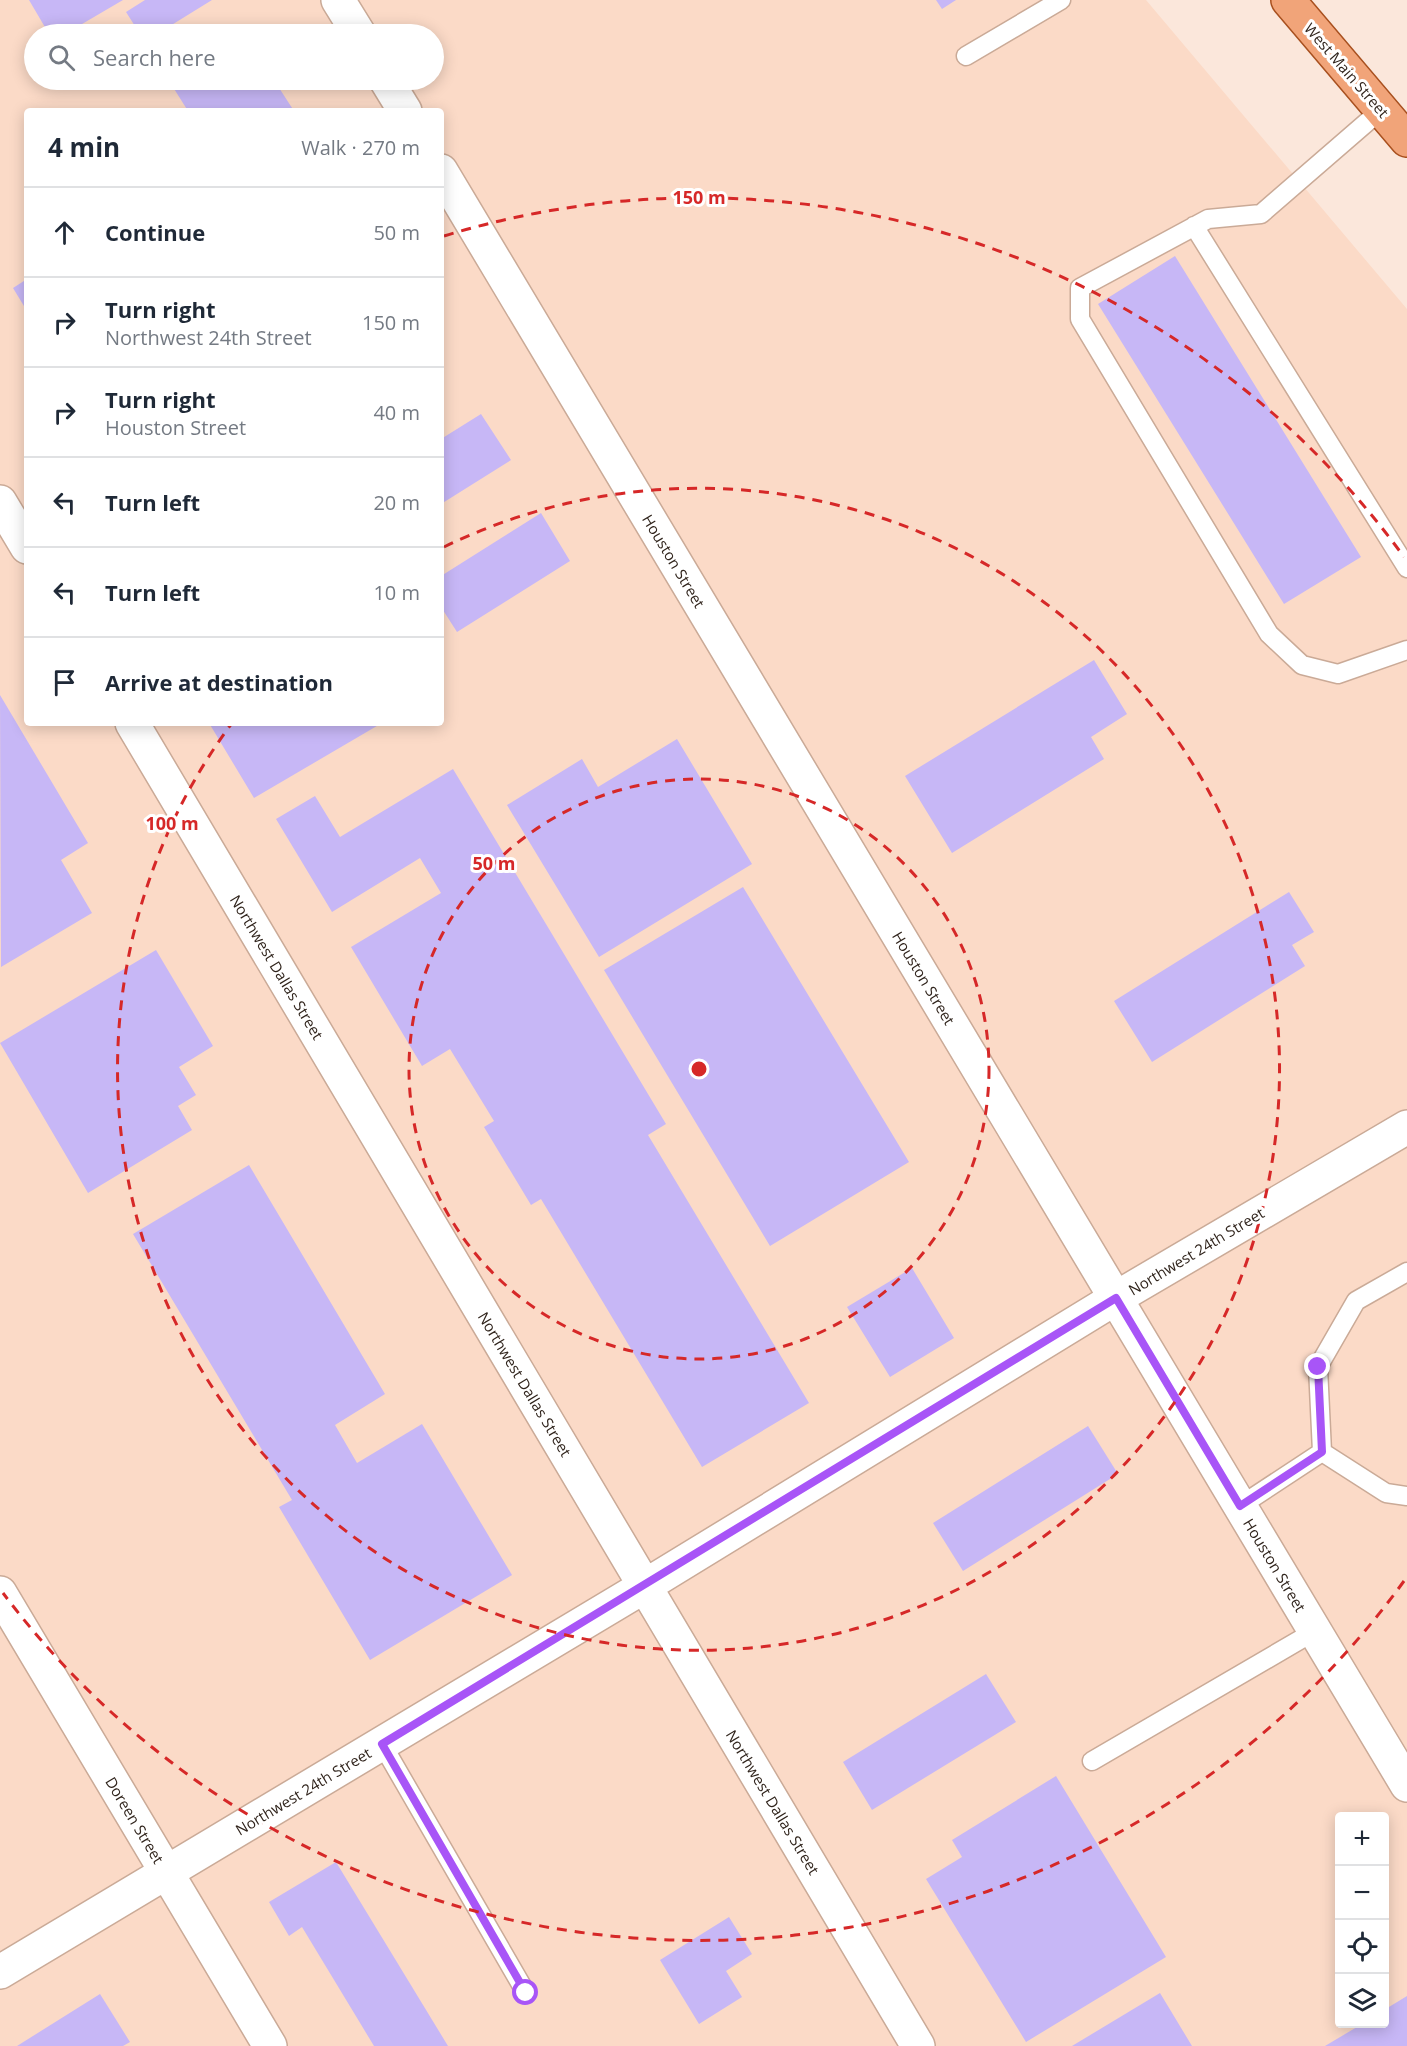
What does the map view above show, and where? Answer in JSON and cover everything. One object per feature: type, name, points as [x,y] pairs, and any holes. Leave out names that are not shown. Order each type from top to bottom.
[{"type":"main road","name":"West Main Street","points":[[1288,0],[1407,140]]},
{"type":"street","points":[[338,0],[353,24]]},
{"type":"street","points":[[392,90],[403,108]]},
{"type":"street","name":"Houston Street","points":[[444,176],[1315,1631],[1405,1776]]},
{"type":"street","points":[[0,502],[24,542]]},
{"type":"street","name":"Northwest Dallas Street","points":[[134,726],[918,2046]]},
{"type":"street","name":"Northwest 24th Street","points":[[0,1972],[645,1586],[1116,1298],[1407,1127]]},
{"type":"street","name":"Doreen Street","points":[[0,1593],[270,2046]]},
{"type":"lane","points":[[966,56],[1061,0]]},
{"type":"lane","points":[[1381,110],[1261,214],[1208,219],[1080,288],[1080,319],[1269,634],[1302,665],[1338,674],[1407,650]]},
{"type":"lane","points":[[1194,226],[1407,568]]},
{"type":"lane","points":[[1322,1452],[1318,1367],[1356,1301],[1407,1272]]},
{"type":"lane","points":[[1322,1452],[1386,1494],[1407,1497]]},
{"type":"lane","points":[[1240,1506],[1322,1452]]},
{"type":"lane","points":[[1092,1761],[1315,1631]]},
{"type":"lane","points":[[382,1744],[526,1993]]},
{"type":"shaded area","points":[[0,0],[1146,0],[1407,309],[1407,2046],[0,2046]]},
{"type":"building","points":[[29,0],[123,0],[82,24],[43,24]]},
{"type":"building","points":[[145,0],[212,0],[173,24],[134,24],[126,12]]},
{"type":"building","points":[[936,0],[956,0],[942,9]]},
{"type":"building","points":[[175,90],[280,90],[292,108],[186,108]]},
{"type":"building","points":[[1175,256],[1361,557],[1284,604],[1098,304]]},
{"type":"building","points":[[24,281],[24,306],[13,288]]},
{"type":"building","points":[[481,414],[511,460],[444,502],[444,437]]},
{"type":"building","points":[[541,513],[570,561],[457,632],[444,612],[444,574]]},
{"type":"building","points":[[1094,660],[1127,714],[1091,737],[1104,759],[952,853],[905,776]]},
{"type":"building","points":[[0,695],[88,843],[61,860],[92,913],[1,967]]},
{"type":"building","points":[[211,726],[377,726],[254,798]]},
{"type":"building","points":[[677,739],[752,864],[599,957],[507,805],[582,759],[598,787]]},
{"type":"building","points":[[453,769],[666,1124],[648,1135],[809,1403],[702,1467],[541,1199],[531,1205],[484,1127],[494,1121],[450,1049],[422,1066],[351,947],[441,893],[420,858],[332,912],[276,819],[315,796],[340,837]]},
{"type":"building","points":[[743,887],[909,1162],[770,1246],[604,970]]},
{"type":"building","points":[[1289,892],[1314,932],[1292,945],[1305,966],[1152,1062],[1114,1001]]},
{"type":"building","points":[[156,950],[213,1046],[179,1067],[196,1095],[178,1106],[192,1130],[88,1193],[0,1043]]},
{"type":"building","points":[[249,1165],[385,1394],[335,1425],[357,1463],[422,1424],[512,1575],[370,1660],[279,1507],[292,1500],[133,1234]]},
{"type":"building","points":[[912,1268],[954,1338],[890,1377],[847,1307]]},
{"type":"building","points":[[1088,1426],[1118,1474],[963,1571],[933,1523]]},
{"type":"building","points":[[986,1674],[1016,1722],[872,1810],[843,1762]]},
{"type":"building","points":[[1056,1776],[1166,1957],[1026,2042],[926,1879],[962,1857],[952,1840]]},
{"type":"building","points":[[336,1862],[448,2046],[374,2046],[302,1927],[289,1936],[269,1902]]},
{"type":"building","points":[[729,1917],[752,1954],[726,1971],[742,1997],[699,2024],[660,1960]]},
{"type":"building","points":[[1160,1993],[1192,2046],[1072,2046]]},
{"type":"building","points":[[100,1994],[130,2042],[123,2046],[17,2046]]},
{"type":"building","points":[[1407,1996],[1407,2046],[1325,2046],[1355,2028],[1389,2028],[1389,2007]]},
{"type":"route","points":[[526,1993],[382,1744],[1116,1298],[1240,1506],[1322,1452],[1318,1367]]}]
